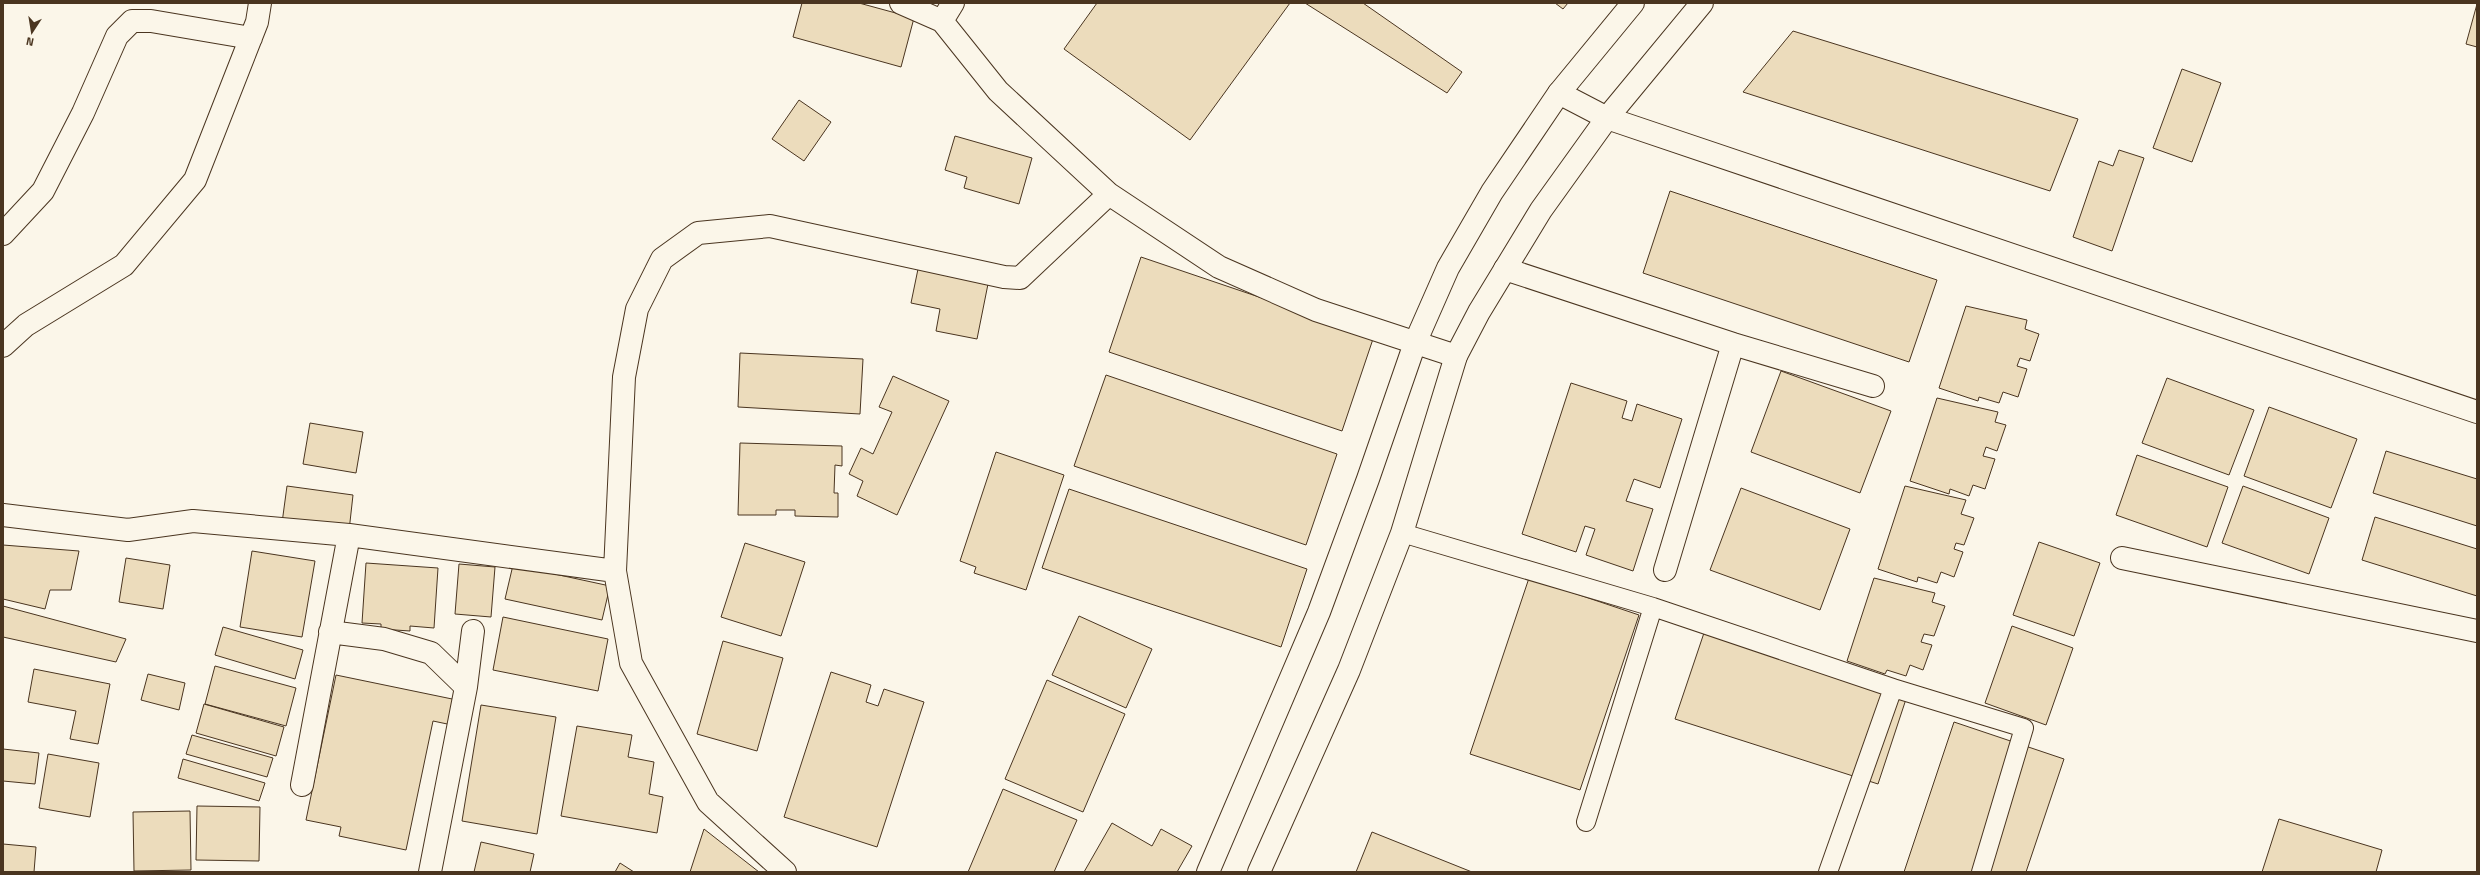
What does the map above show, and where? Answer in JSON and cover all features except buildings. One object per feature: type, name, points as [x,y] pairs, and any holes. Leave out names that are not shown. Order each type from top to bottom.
[{"type":"street","points":[[3,346],[26,325],[124,265],[195,180],[257,22],[260,3]]},
{"type":"street","points":[[901,3],[948,12],[998,91],[1109,194],[1219,267],[1316,310],[1456,356]]},
{"type":"street","points":[[1208,872],[1318,612],[1368,479],[1415,343],[1448,268],[1492,192],[1559,93],[1633,3]]},
{"type":"street","points":[[1259,872],[1349,670],[1402,533],[1456,356],[1505,269],[1541,210],[1607,118],[1702,3]]},
{"type":"street","points":[[3,234],[43,191],[83,112],[117,36],[132,21],[152,21],[251,38]]},
{"type":"street","points":[[1559,93],[1607,118],[2477,412]]},
{"type":"street","points":[[785,872],[708,802],[631,663],[615,571],[624,377],[637,309],[662,260],[698,233],[770,226],[1004,277],[1020,278],[1109,194]]},
{"type":"street","points":[[1505,269],[1732,344],[1873,386]]},
{"type":"street","points":[[1665,570],[1732,344]]},
{"type":"street","points":[[3,516],[128,530],[193,521],[349,535],[615,571]]},
{"type":"street","points":[[302,785],[349,535]]},
{"type":"street","points":[[2122,558],[2477,631]]},
{"type":"street","points":[[430,872],[466,687],[473,631]]},
{"type":"street","points":[[330,632],[384,639],[431,653],[466,687]]},
{"type":"lane","points":[[1402,533],[1653,607],[1893,688],[2024,728],[1981,872]]},
{"type":"lane","points":[[1586,822],[1653,607]]},
{"type":"lane","points":[[1828,872],[1893,688]]}]
